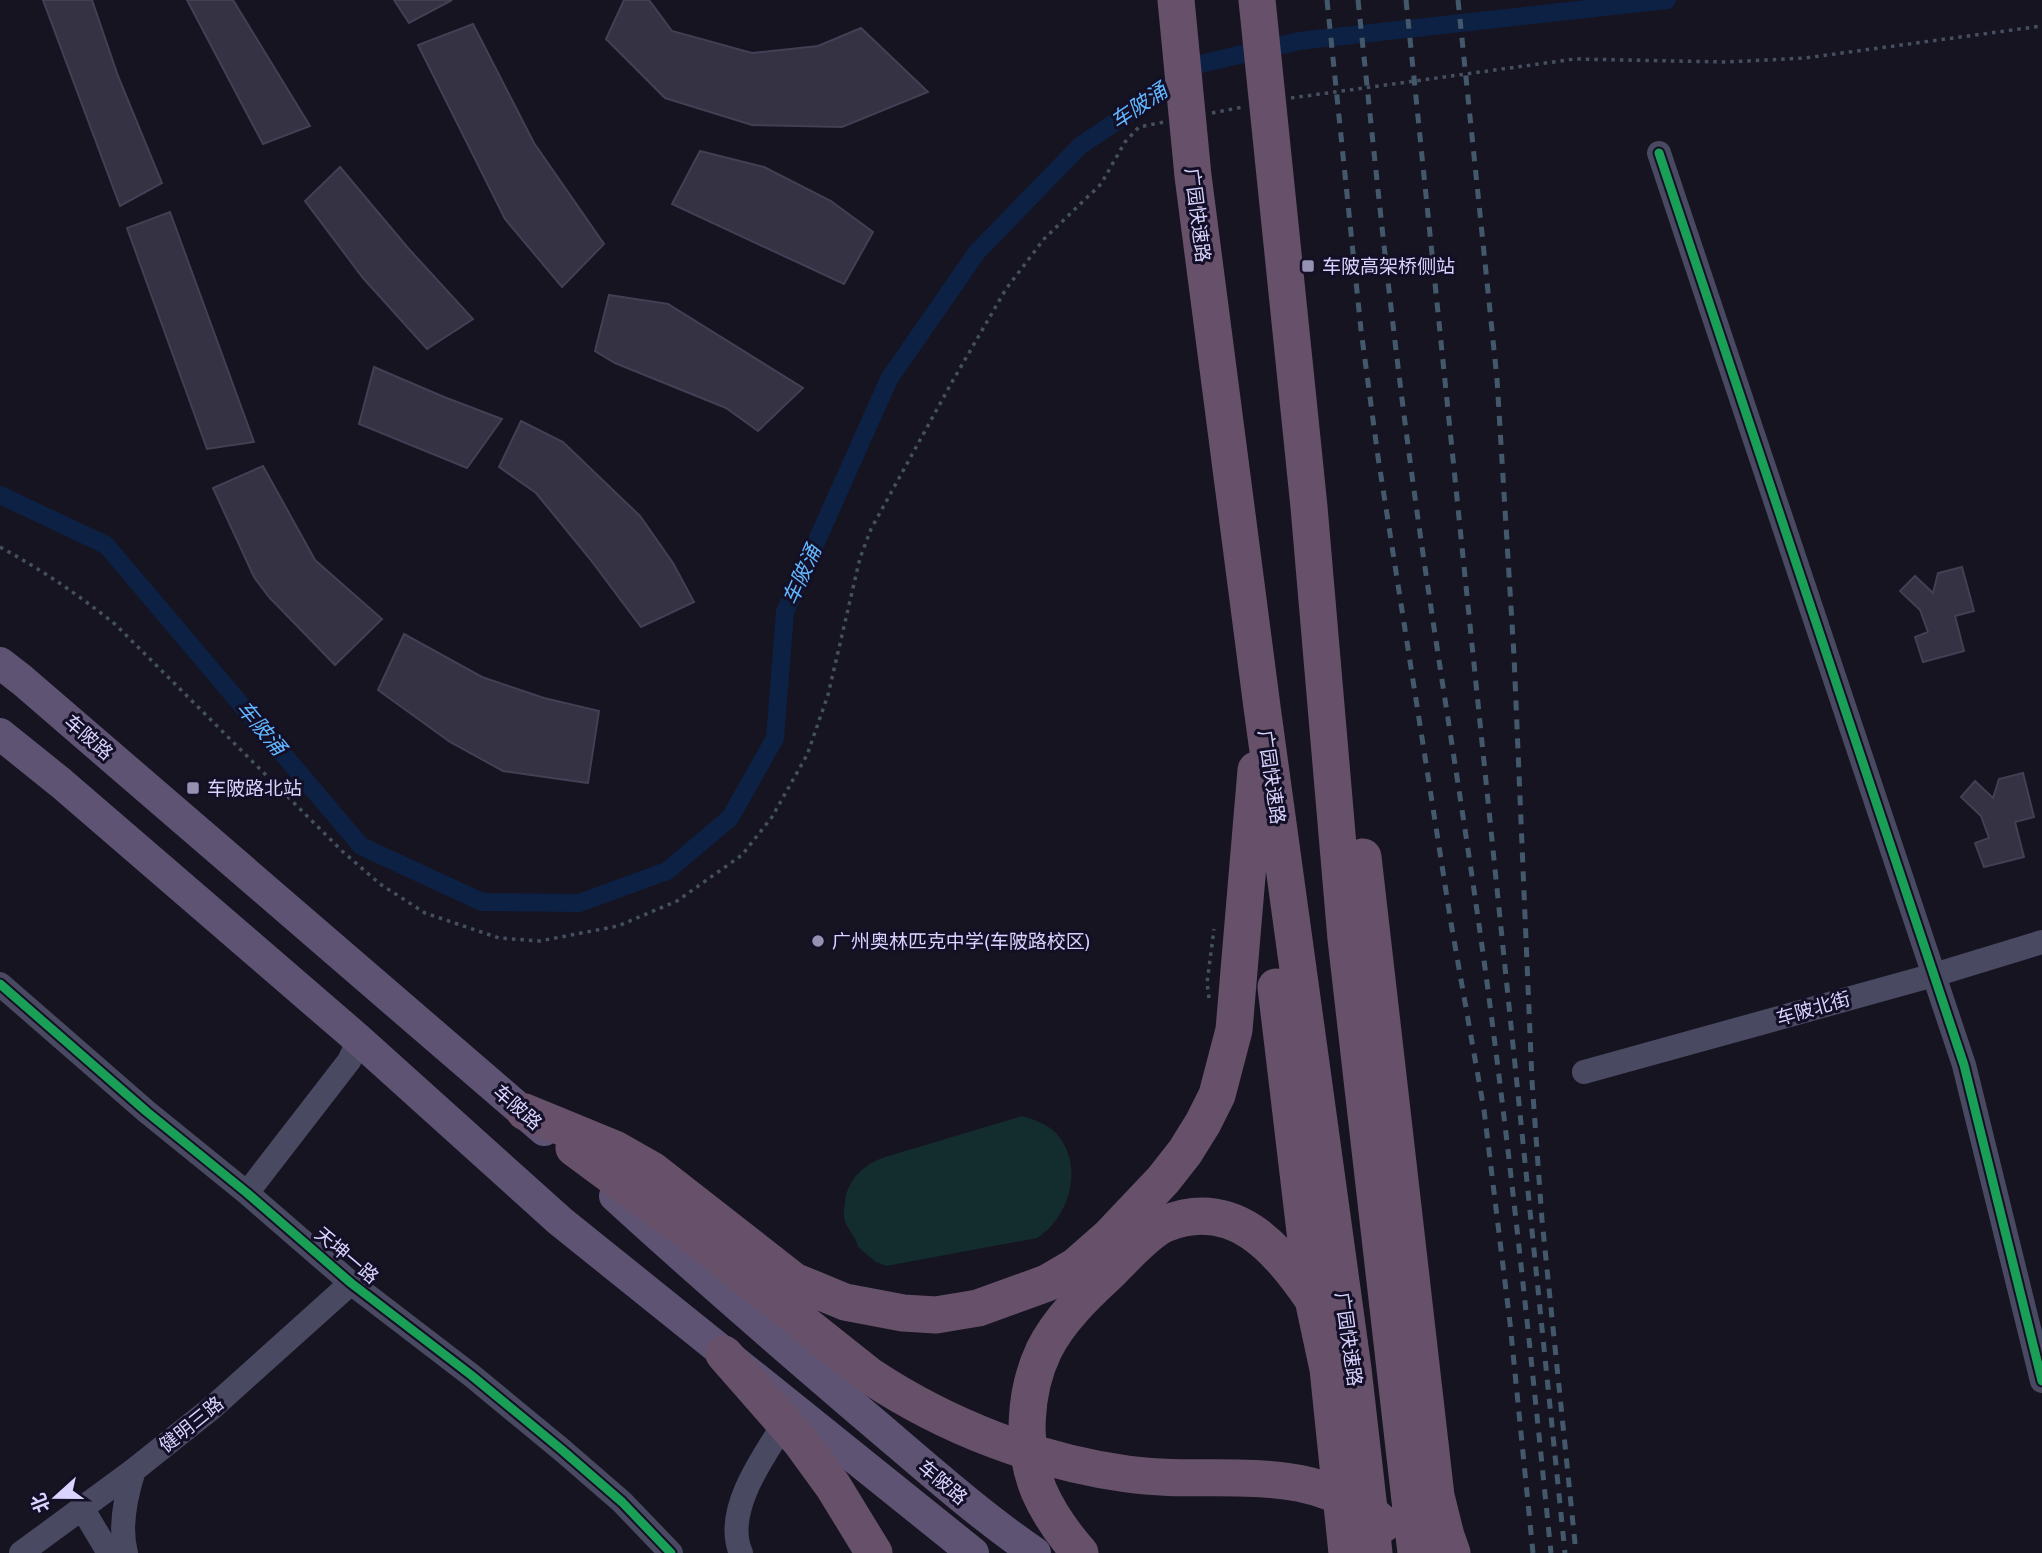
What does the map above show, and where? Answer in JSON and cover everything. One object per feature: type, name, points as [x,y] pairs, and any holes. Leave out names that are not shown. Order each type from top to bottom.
[{"type":"highway","name":"广园快速路","points":[[1176,0],[1193,176],[1262,707],[1341,1369],[1374,1553]]},
{"type":"highway","points":[[1257,0],[1309,507],[1346,939],[1415,1553]]},
{"type":"highway","points":[[1309,507],[1354,784],[1436,1496],[1452,1553]]},
{"type":"highway","points":[[525,1112],[615,1149],[652,1170],[794,1281],[845,1302],[903,1313],[936,1315],[978,1308],[1047,1283],[1076,1266],[1109,1237],[1163,1180],[1185,1152],[1217,1095],[1234,1030],[1262,707]]},
{"type":"highway","points":[[1262,707],[1264,858],[1269,924],[1313,1299],[1341,1369],[1347,1553]]},
{"type":"highway","points":[[525,1112],[705,1245],[870,1376],[894,1392],[986,1437],[1058,1461],[1128,1474],[1192,1479],[1256,1477],[1288,1480],[1319,1488],[1353,1502],[1376,1518],[1415,1553]]},
{"type":"highway","points":[[1080,1553],[1054,1519],[1039,1490],[1031,1462],[1027,1425],[1031,1395],[1044,1350],[1073,1308],[1163,1224],[1207,1216],[1254,1231],[1279,1254],[1313,1299]]},
{"type":"highway","points":[[724,1354],[801,1443],[833,1486],[874,1553]]},
{"type":"main road","name":"车陂路","points":[[11,671],[525,1112],[651,1229],[829,1385],[991,1523],[1035,1553]]},
{"type":"main road","name":"车陂路","points":[[0,734],[61,783],[359,1041],[561,1221],[973,1553]]},
{"type":"street","points":[[1659,153],[1964,1065],[2042,1381]]},
{"type":"street","points":[[0,657],[11,671]]},
{"type":"street","name":"车陂北街","points":[[1584,1072],[1934,975],[2042,942]]},
{"type":"street","name":"天坤一路","points":[[0,984],[147,1112],[247,1193],[351,1283],[552,1441],[622,1502],[671,1553]]},
{"type":"street","points":[[247,1193],[331,1086],[359,1041]]},
{"type":"street","name":"健明三路","points":[[21,1553],[134,1470],[213,1407],[351,1283]]},
{"type":"street","points":[[741,1553],[738,1547],[737,1517],[744,1495],[784,1423]]},
{"type":"street","points":[[126,1553],[124,1518],[127,1493],[134,1470]]},
{"type":"street","points":[[76,1513],[90,1553]]},
{"type":"street","points":[[76,1513],[109,1553]]},
{"type":"path","points":[[1286,99],[1575,60],[1726,62],[1805,58],[2042,26]]},
{"type":"path","points":[[1206,114],[1246,107]]},
{"type":"path","points":[[0,547],[77,594],[116,625],[342,851],[380,884],[425,913],[499,938],[540,941],[618,926],[677,901],[742,856],[772,817],[807,755],[828,695],[860,558],[871,529],[952,382],[1006,289],[1044,239],[1101,184],[1125,142],[1139,127],[1166,122]]},
{"type":"green space","points":[[1022,1116],[1044,1124],[1056,1133],[1070,1160],[1070,1190],[1065,1204],[1058,1217],[1037,1238],[886,1266],[876,1262],[858,1247],[845,1221],[844,1211],[850,1185],[864,1168],[885,1157]]},
{"type":"building","points":[[43,0],[92,0],[118,76],[162,183],[120,206]]},
{"type":"building","points":[[187,0],[233,0],[310,126],[263,144]]},
{"type":"building","points":[[394,0],[452,0],[409,23]]},
{"type":"building","points":[[624,0],[649,0],[672,31],[752,53],[818,46],[861,28],[928,92],[842,127],[752,125],[665,98],[606,39]]},
{"type":"building","points":[[473,24],[534,143],[604,244],[562,287],[505,219],[418,45]]},
{"type":"building","points":[[700,151],[764,167],[831,201],[873,232],[844,284],[672,204]]},
{"type":"building","points":[[340,167],[408,248],[473,319],[427,349],[363,278],[305,201]]},
{"type":"building","points":[[170,212],[254,442],[207,449],[127,228]]},
{"type":"building","points":[[609,295],[668,304],[803,388],[758,431],[726,408],[615,363],[595,351]]},
{"type":"building","points":[[374,367],[502,419],[467,468],[359,424]]},
{"type":"building","points":[[521,421],[563,442],[640,516],[673,563],[694,602],[641,627],[536,493],[499,467]]},
{"type":"building","points":[[263,466],[315,560],[382,619],[335,665],[269,597],[254,577],[213,488]]},
{"type":"building","points":[[1962,567],[1974,611],[1955,616],[1964,651],[1923,662],[1915,637],[1928,632],[1920,610],[1900,591],[1915,576],[1933,593],[1938,573]]},
{"type":"building","points":[[404,634],[482,677],[544,698],[599,711],[588,783],[503,771],[450,742],[378,690]]},
{"type":"building","points":[[2023,773],[2034,817],[2015,822],[2024,857],[1984,867],[1975,843],[1989,838],[1981,816],[1961,797],[1975,781],[1993,798],[1999,779]]},
{"type":"waterway","name":"车陂涌","points":[[0,495],[106,545],[361,846],[482,902],[579,903],[667,871],[730,818],[775,738],[785,612],[889,379],[977,252],[1080,146],[1200,64],[1299,41],[1667,0]]},
{"type":"railway","points":[[1327,0],[1361,330],[1378,457],[1451,923],[1484,1110],[1510,1323],[1533,1553]]},
{"type":"railway","points":[[1358,0],[1409,453],[1483,950],[1551,1553]]},
{"type":"railway","points":[[1406,0],[1565,1553]]},
{"type":"railway","points":[[1458,0],[1497,379],[1514,656],[1532,1081],[1542,1220],[1576,1553]]},
{"type":"cycle path","points":[[1659,153],[1964,1065],[2042,1381]]},
{"type":"cycle path","points":[[0,984],[147,1112],[247,1193],[351,1283],[471,1375],[562,1450],[622,1502],[671,1553]]},
{"type":"place","name":"车陂高架桥侧站","points":[[1308,266]]},
{"type":"place","name":"车陂路北站","points":[[193,788]]},
{"type":"place","name":"广州奥林匹克中学(车陂路校区)","points":[[818,941]]}]
